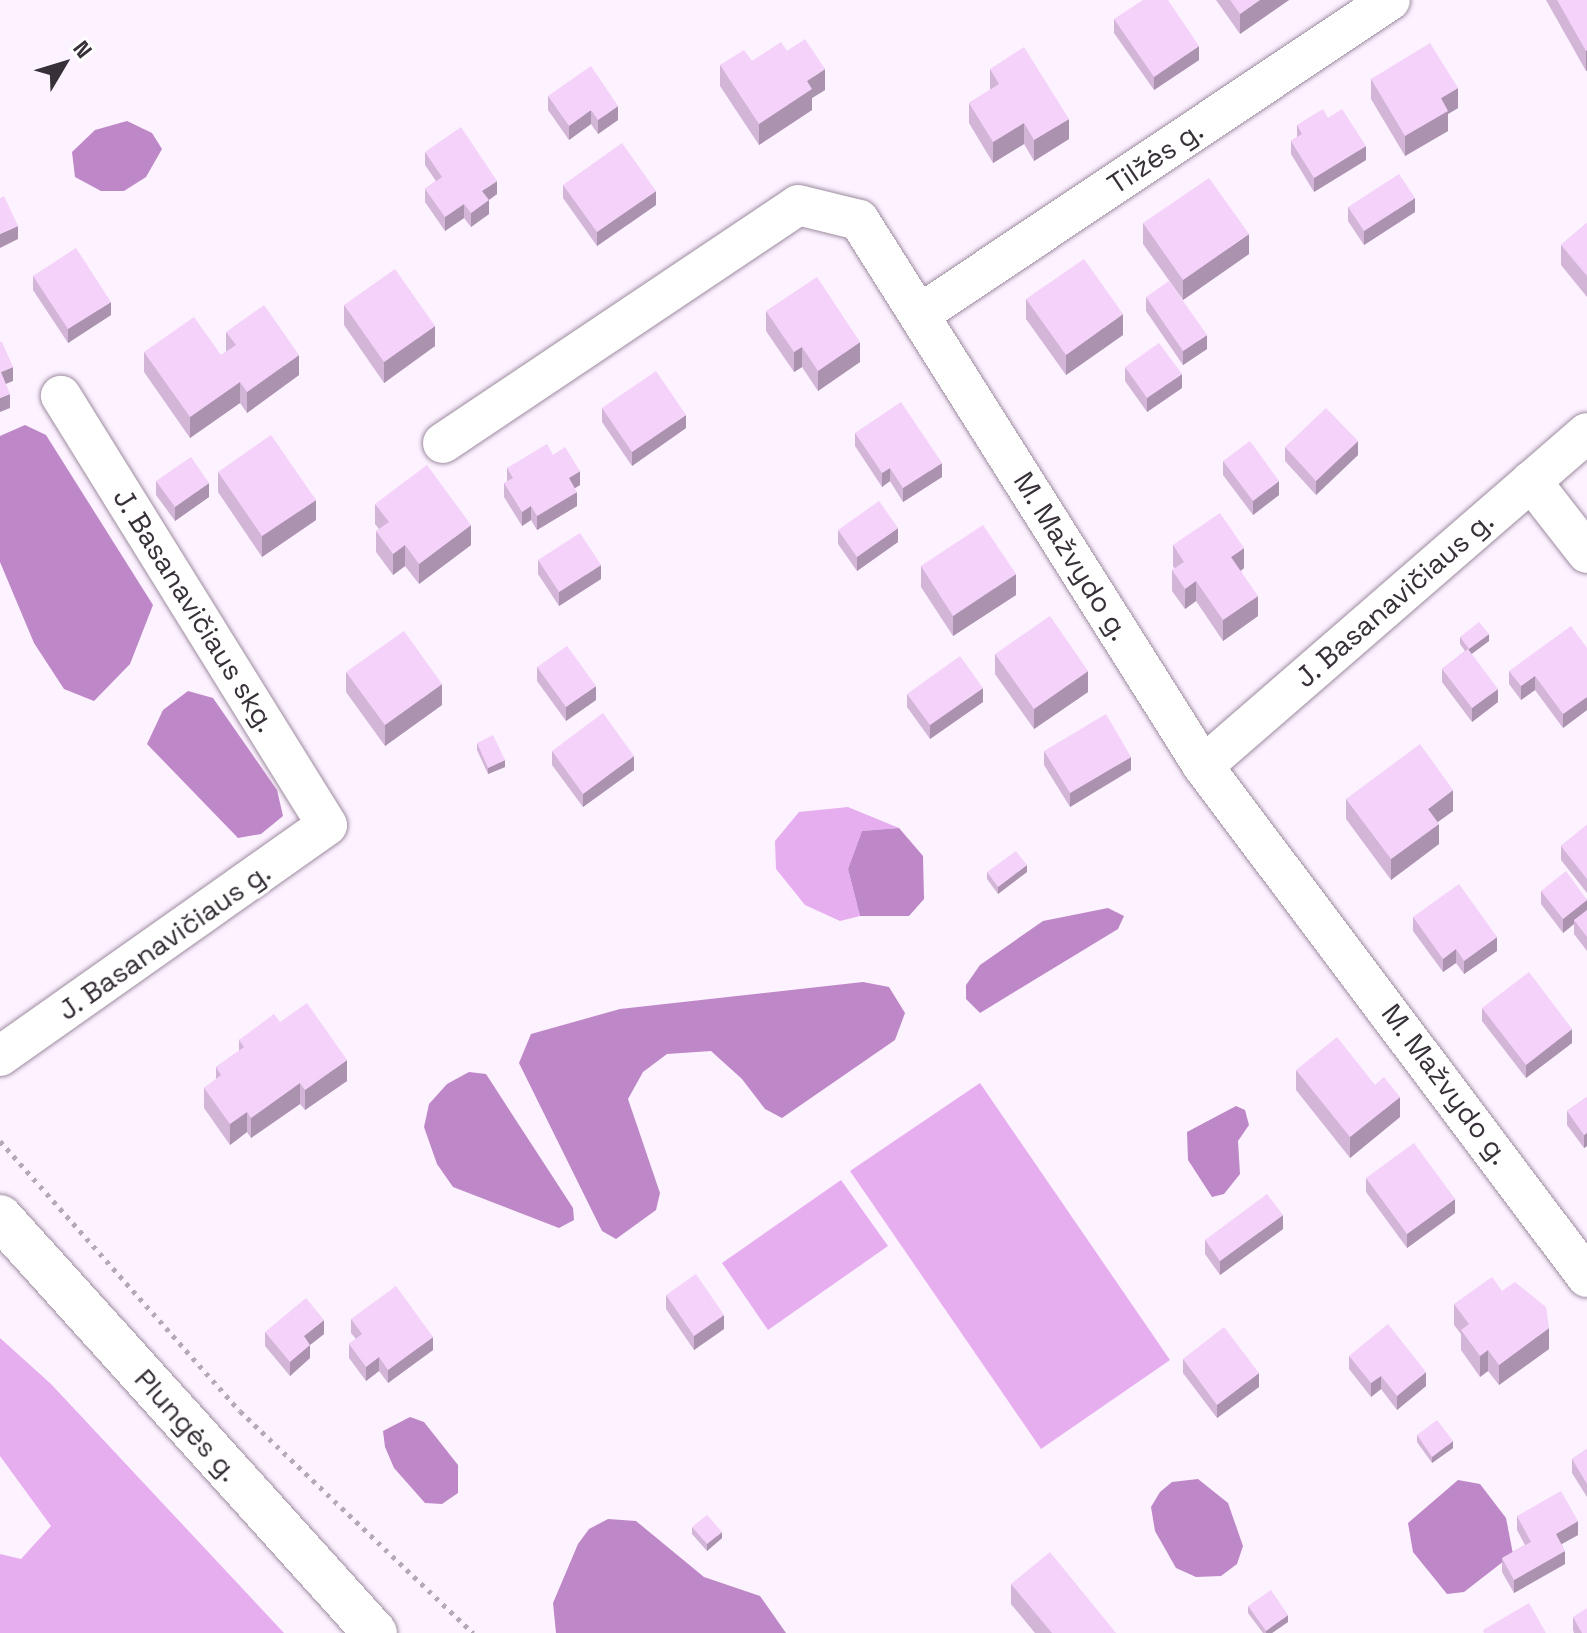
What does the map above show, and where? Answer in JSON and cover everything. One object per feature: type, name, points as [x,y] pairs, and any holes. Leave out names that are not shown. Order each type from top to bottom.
[{"type":"main road","name":"Plungės g.","points":[[0,1217],[375,1633]]},
{"type":"street","name":"Tilžės g.","points":[[920,314],[1390,0]]},
{"type":"street","name":"M. Mažvydo g.","points":[[443,443],[798,205],[859,220],[1203,766],[1587,1277]]},
{"type":"street","name":"J. Basanavičiaus skg.","points":[[61,396],[327,825]]},
{"type":"street","name":"J. Basanavičiaus g.","points":[[1203,766],[1587,433]]},
{"type":"street","points":[[1531,481],[1587,553]]},
{"type":"street","name":"J. Basanavičiaus g.","points":[[0,1056],[327,825]]},
{"type":"path","points":[[0,1141],[240,1411],[473,1633]]},
{"type":"shaded area","points":[[127,121],[152,133],[162,149],[146,177],[124,191],[101,191],[75,177],[72,152],[95,130]]},
{"type":"shaded area","points":[[25,425],[46,435],[153,605],[130,664],[94,701],[64,689],[34,643],[0,562],[0,436]]},
{"type":"shaded area","points":[[188,691],[213,698],[277,790],[283,816],[261,834],[238,838],[147,744],[163,710]]},
{"type":"shaded area","points":[[848,807],[899,828],[862,831],[848,869],[860,916],[840,921],[805,905],[776,869],[775,841],[799,812]]},
{"type":"shaded area","points":[[899,828],[923,856],[924,899],[909,916],[860,916],[848,869],[862,831]]},
{"type":"shaded area","points":[[1108,908],[1124,916],[1118,929],[980,1013],[966,999],[966,985],[980,965],[1043,921]]},
{"type":"shaded area","points":[[863,982],[889,987],[905,1013],[895,1040],[782,1118],[765,1109],[742,1079],[711,1051],[667,1054],[643,1072],[628,1099],[660,1193],[656,1210],[616,1239],[602,1231],[519,1063],[531,1034],[620,1009]]},
{"type":"shaded area","points":[[469,1072],[486,1074],[573,1208],[574,1220],[559,1228],[453,1187],[437,1164],[424,1127],[429,1104],[447,1084]]},
{"type":"shaded area","points":[[980,1083],[1170,1360],[1041,1449],[850,1171]]},
{"type":"shaded area","points":[[1236,1106],[1245,1110],[1249,1125],[1238,1141],[1240,1174],[1224,1194],[1212,1197],[1188,1160],[1187,1132]]},
{"type":"shaded area","points":[[841,1180],[888,1246],[768,1330],[722,1263]]},
{"type":"shaded area","points":[[0,1338],[51,1384],[284,1633],[0,1633],[0,1554],[21,1559],[51,1526],[0,1456]]},
{"type":"shaded area","points":[[410,1417],[424,1422],[458,1465],[458,1493],[442,1504],[425,1503],[394,1468],[385,1447],[383,1431]]},
{"type":"shaded area","points":[[1198,1479],[1228,1503],[1243,1546],[1237,1564],[1221,1576],[1196,1577],[1176,1568],[1155,1531],[1151,1507],[1160,1492],[1172,1482]]},
{"type":"shaded area","points":[[1458,1480],[1480,1484],[1506,1518],[1513,1554],[1464,1592],[1447,1594],[1413,1552],[1408,1523]]},
{"type":"shaded area","points":[[608,1519],[636,1521],[704,1577],[760,1596],[786,1633],[556,1633],[553,1603],[578,1544],[589,1529]]},
{"type":"building","points":[[1143,0],[1168,0],[1199,46],[1154,77],[1114,19]]},
{"type":"building","points":[[1230,0],[1260,0],[1240,14]]},
{"type":"building","points":[[1557,0],[1587,0],[1586,51]]},
{"type":"building","points":[[805,39],[825,69],[807,81],[812,89],[759,124],[720,65],[744,50],[752,61],[781,42],[787,51]]},
{"type":"building","points":[[1430,43],[1458,88],[1441,98],[1448,111],[1405,136],[1371,79]]},
{"type":"building","points":[[1024,47],[1069,119],[1034,140],[1024,123],[993,142],[969,103],[999,84],[990,69]]},
{"type":"building","points":[[591,66],[618,106],[598,120],[591,110],[569,126],[548,96]]},
{"type":"building","points":[[1323,109],[1328,118],[1342,109],[1366,146],[1314,178],[1291,141],[1302,134],[1297,125]]},
{"type":"building","points":[[461,127],[497,181],[482,191],[489,200],[471,213],[464,204],[445,217],[425,189],[442,177],[425,152]]},
{"type":"building","points":[[622,143],[656,191],[597,232],[563,185]]},
{"type":"building","points":[[1399,174],[1415,198],[1364,231],[1348,207]]},
{"type":"building","points":[[1209,178],[1249,234],[1183,280],[1143,223]]},
{"type":"building","points":[[4,196],[18,226],[0,234],[0,198]]},
{"type":"building","points":[[1587,223],[1587,276],[1561,245]]},
{"type":"building","points":[[76,248],[111,302],[68,329],[33,276]]},
{"type":"building","points":[[1084,259],[1123,314],[1066,355],[1026,299]]},
{"type":"building","points":[[395,269],[435,326],[384,362],[344,305]]},
{"type":"building","points":[[817,277],[860,342],[818,371],[802,347],[794,352],[766,311]]},
{"type":"building","points":[[1169,281],[1207,335],[1183,351],[1146,297]]},
{"type":"building","points":[[264,305],[299,355],[247,392],[240,382],[190,417],[144,352],[194,317],[221,355],[236,345],[226,332]]},
{"type":"building","points":[[0,342],[13,367],[1,372],[10,394],[0,398]]},
{"type":"building","points":[[1159,343],[1182,374],[1147,398],[1125,367]]},
{"type":"building","points":[[656,371],[686,415],[632,452],[602,408]]},
{"type":"building","points":[[901,402],[942,463],[903,488],[890,468],[882,473],[855,433]]},
{"type":"building","points":[[1326,408],[1358,441],[1316,481],[1285,447]]},
{"type":"building","points":[[271,435],[316,500],[262,536],[218,472]]},
{"type":"building","points":[[1250,441],[1279,481],[1253,501],[1223,461]]},
{"type":"building","points":[[547,444],[553,455],[565,447],[580,471],[569,478],[577,492],[537,516],[531,506],[522,512],[504,483],[513,478],[507,468]]},
{"type":"building","points":[[191,457],[209,483],[175,507],[156,481]]},
{"type":"building","points":[[427,465],[471,525],[419,564],[405,545],[393,554],[376,531],[389,522],[375,504]]},
{"type":"building","points":[[879,501],[898,528],[857,557],[838,530]]},
{"type":"building","points":[[1220,513],[1244,548],[1231,557],[1258,596],[1223,620],[1196,581],[1185,589],[1172,570],[1184,562],[1173,545]]},
{"type":"building","points":[[983,525],[1016,574],[953,616],[921,566]]},
{"type":"building","points":[[580,533],[601,565],[559,592],[538,560]]},
{"type":"building","points":[[1050,616],[1088,671],[1034,709],[995,654]]},
{"type":"building","points":[[1479,622],[1489,634],[1469,649],[1460,637]]},
{"type":"building","points":[[1571,626],[1587,648],[1587,697],[1563,714],[1535,676],[1521,686],[1509,671]]},
{"type":"building","points":[[404,631],[442,684],[385,725],[346,672]]},
{"type":"building","points":[[567,646],[596,686],[566,707],[537,667]]},
{"type":"building","points":[[1468,649],[1498,689],[1472,708],[1442,669]]},
{"type":"building","points":[[960,656],[983,688],[930,725],[907,694]]},
{"type":"building","points":[[603,713],[634,756],[583,794],[552,751]]},
{"type":"building","points":[[1106,714],[1131,757],[1070,793],[1044,751]]},
{"type":"building","points":[[493,735],[505,760],[488,768],[477,743]]},
{"type":"building","points":[[1420,744],[1453,790],[1428,809],[1439,824],[1391,859],[1346,799]]},
{"type":"building","points":[[1587,825],[1587,879],[1561,846]]},
{"type":"building","points":[[1016,851],[1027,865],[998,887],[987,872]]},
{"type":"building","points":[[1566,871],[1587,900],[1563,919],[1541,891]]},
{"type":"building","points":[[1459,884],[1497,937],[1464,961],[1456,949],[1443,959],[1413,917]]},
{"type":"building","points":[[1587,910],[1587,937],[1574,920]]},
{"type":"building","points":[[1529,972],[1572,1029],[1526,1065],[1482,1008]]},
{"type":"building","points":[[307,1003],[347,1060],[305,1090],[300,1083],[251,1118],[247,1112],[230,1124],[204,1088],[221,1075],[216,1067],[244,1047],[239,1040],[274,1014],[280,1022]]},
{"type":"building","points":[[1337,1037],[1375,1085],[1384,1077],[1400,1097],[1350,1137],[1296,1070]]},
{"type":"building","points":[[1587,1097],[1587,1133],[1584,1135],[1567,1111]]},
{"type":"building","points":[[1414,1143],[1455,1199],[1407,1234],[1366,1178]]},
{"type":"building","points":[[1267,1194],[1283,1215],[1220,1261],[1205,1240]]},
{"type":"building","points":[[696,1274],[724,1315],[694,1336],[666,1295]]},
{"type":"building","points":[[1492,1277],[1502,1291],[1515,1282],[1546,1307],[1549,1328],[1499,1365],[1488,1350],[1480,1356],[1461,1330],[1469,1324],[1454,1304]]},
{"type":"building","points":[[396,1286],[433,1337],[388,1370],[379,1357],[366,1367],[349,1344],[362,1334],[351,1319]]},
{"type":"building","points":[[306,1298],[324,1320],[304,1336],[310,1345],[290,1362],[265,1332]]},
{"type":"building","points":[[1388,1324],[1426,1372],[1397,1396],[1381,1376],[1371,1383],[1349,1356]]},
{"type":"building","points":[[1224,1327],[1259,1373],[1217,1405],[1183,1359]]},
{"type":"building","points":[[1437,1420],[1453,1441],[1432,1457],[1417,1435]]},
{"type":"building","points":[[1587,1449],[1587,1484],[1572,1459]]},
{"type":"building","points":[[1561,1491],[1578,1521],[1556,1534],[1565,1551],[1514,1580],[1502,1558],[1531,1542],[1517,1516]]},
{"type":"building","points":[[707,1515],[722,1532],[707,1544],[692,1527]]},
{"type":"building","points":[[1050,1552],[1116,1633],[1052,1633],[1011,1584]]},
{"type":"building","points":[[1271,1590],[1288,1615],[1266,1631],[1248,1606]]},
{"type":"building","points":[[1529,1603],[1546,1633],[1484,1633],[1483,1630]]},
{"type":"building","points":[[1587,1608],[1587,1633],[1582,1633],[1573,1617]]}]
